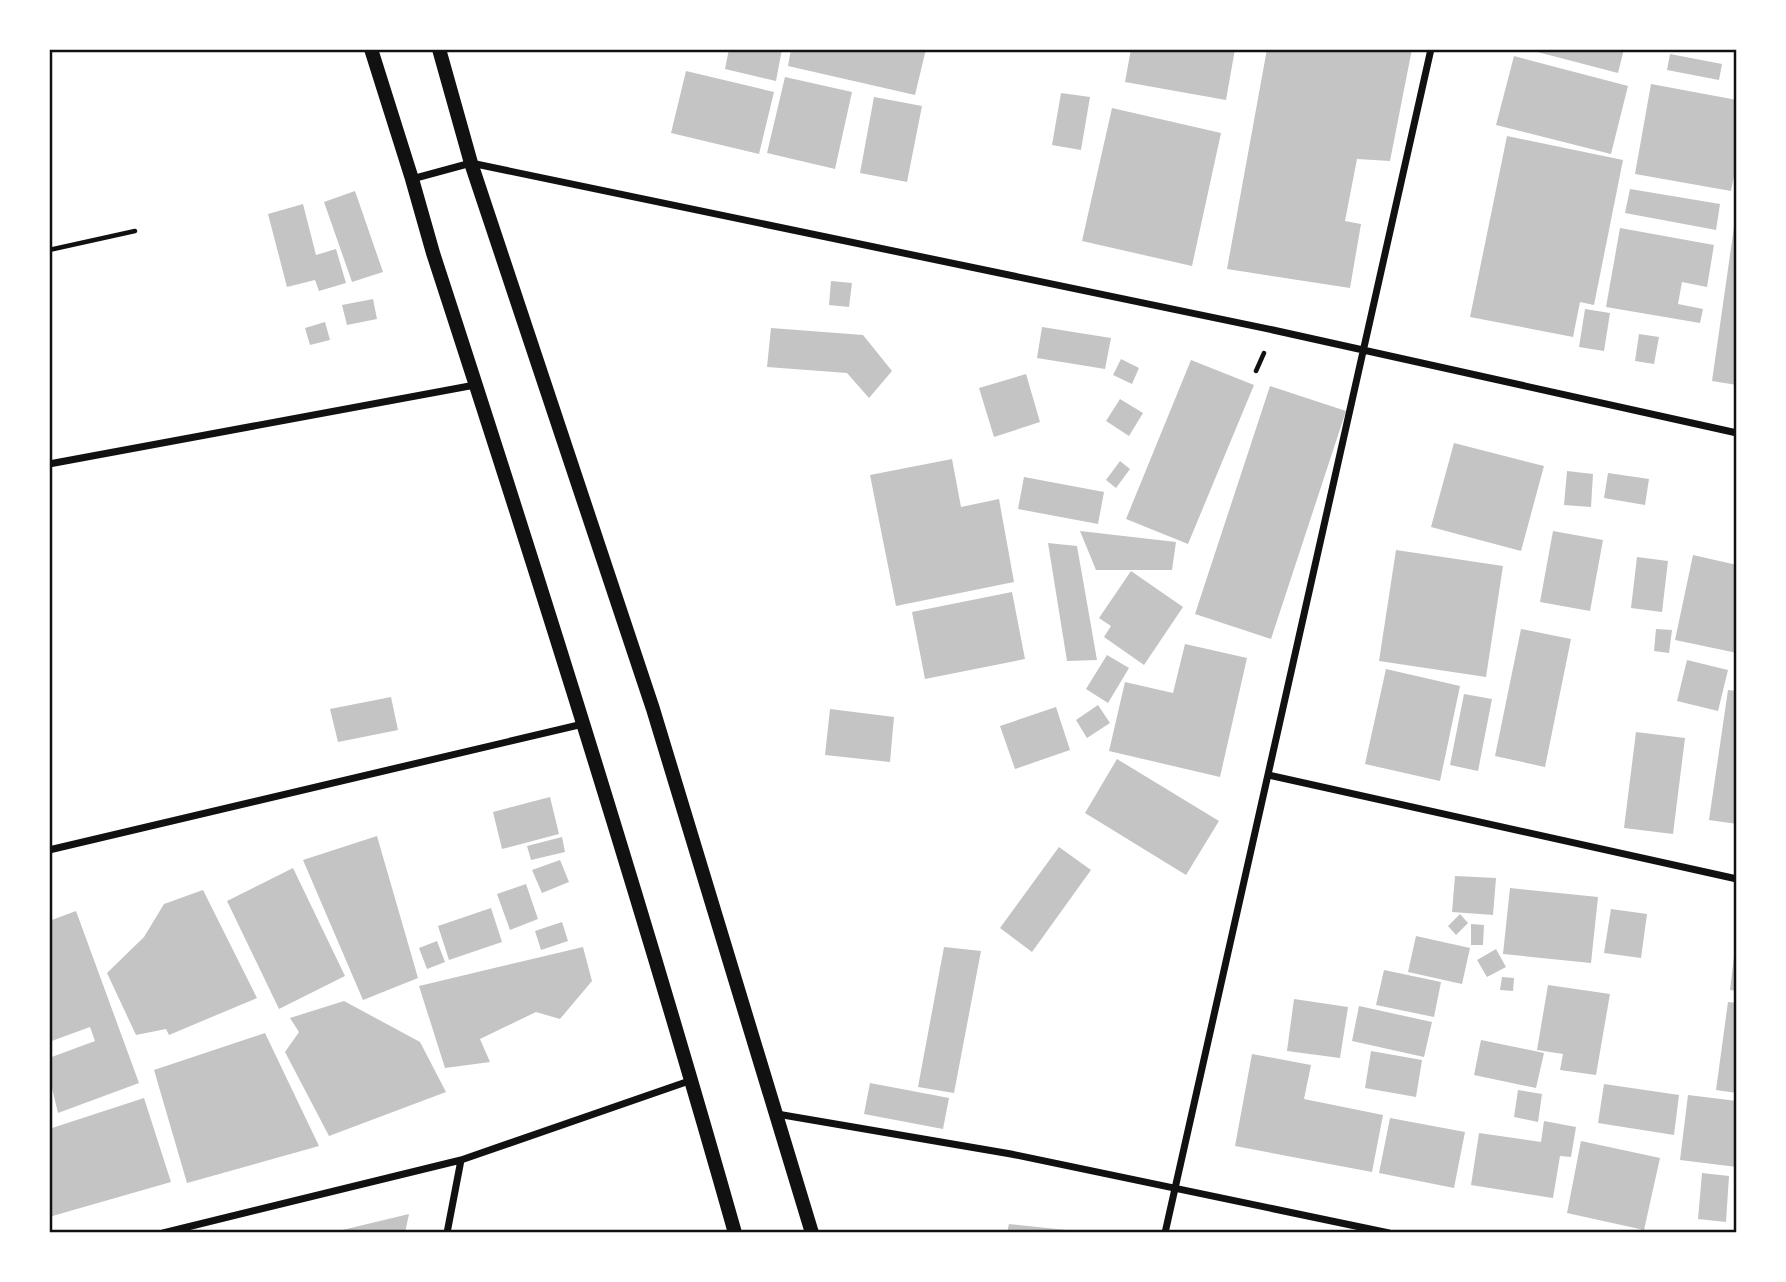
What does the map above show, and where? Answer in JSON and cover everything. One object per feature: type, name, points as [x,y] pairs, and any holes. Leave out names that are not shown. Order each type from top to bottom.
[{"type":"main road","points":[[371,49],[433,253],[584,724],[692,1080],[735,1233]]},
{"type":"main road","points":[[439,49],[471,163],[653,709],[812,1233]]},
{"type":"street","points":[[1165,1233],[1431,49]]},
{"type":"street","points":[[412,179],[471,163],[1364,350],[1737,433]]},
{"type":"street","points":[[49,464],[476,384]]},
{"type":"street","points":[[49,850],[584,724]]},
{"type":"street","points":[[1268,775],[1737,879]]},
{"type":"street","points":[[163,1233],[461,1160],[692,1080]]},
{"type":"street","points":[[777,1114],[1011,1154],[1389,1233]]},
{"type":"street","points":[[447,1233],[461,1160]]},
{"type":"path","points":[[49,250],[135,231]]},
{"type":"building","points":[[729,49],[782,49],[776,81],[725,69]]},
{"type":"building","points":[[791,49],[926,49],[915,95],[788,66]]},
{"type":"building","points":[[1131,49],[1235,49],[1226,100],[1125,82]]},
{"type":"building","points":[[1267,49],[1412,49],[1390,161],[1357,159],[1345,221],[1361,224],[1350,288],[1227,269]]},
{"type":"building","points":[[1526,49],[1624,49],[1618,73]]},
{"type":"building","points":[[1670,54],[1722,64],[1719,80],[1667,70]]},
{"type":"building","points":[[1514,56],[1628,86],[1611,154],[1496,125]]},
{"type":"building","points":[[686,71],[774,92],[759,154],[671,133]]},
{"type":"building","points":[[785,77],[852,92],[835,169],[767,153]]},
{"type":"building","points":[[1651,84],[1737,100],[1737,161],[1731,191],[1635,174]]},
{"type":"building","points":[[1061,93],[1090,97],[1081,150],[1052,145]]},
{"type":"building","points":[[874,97],[922,106],[907,182],[860,173]]},
{"type":"building","points":[[1112,108],[1221,133],[1192,266],[1082,241]]},
{"type":"building","points":[[1507,136],[1623,160],[1594,305],[1580,302],[1573,337],[1470,317]]},
{"type":"building","points":[[1630,189],[1720,204],[1716,230],[1625,213]]},
{"type":"building","points":[[355,191],[383,272],[352,282],[324,202]]},
{"type":"building","points":[[303,204],[316,255],[336,249],[346,283],[319,291],[315,280],[287,287],[268,214]]},
{"type":"building","points":[[1737,220],[1737,385],[1712,381]]},
{"type":"building","points":[[1620,228],[1714,245],[1707,287],[1682,282],[1678,304],[1703,309],[1700,323],[1606,307]]},
{"type":"building","points":[[831,281],[852,283],[849,307],[829,305]]},
{"type":"building","points":[[373,299],[377,319],[347,325],[342,305]]},
{"type":"building","points":[[1585,309],[1610,313],[1604,351],[1579,347]]},
{"type":"building","points":[[325,322],[330,340],[310,345],[305,328]]},
{"type":"building","points":[[1042,327],[1111,338],[1105,369],[1037,358]]},
{"type":"building","points":[[771,328],[863,335],[892,371],[869,398],[847,373],[767,367]]},
{"type":"building","points":[[1639,334],[1659,337],[1654,364],[1635,361]]},
{"type":"building","points":[[1121,359],[1139,368],[1132,384],[1113,375]]},
{"type":"building","points":[[1191,360],[1254,385],[1188,544],[1126,519]]},
{"type":"building","points":[[1026,374],[1040,422],[994,437],[979,388]]},
{"type":"building","points":[[1270,386],[1346,411],[1271,639],[1195,614]]},
{"type":"building","points":[[1120,399],[1143,413],[1129,436],[1106,421]]},
{"type":"building","points":[[1454,443],[1544,466],[1521,551],[1431,527]]},
{"type":"building","points":[[952,459],[961,507],[999,499],[1014,582],[896,606],[870,475]]},
{"type":"building","points":[[1120,461],[1130,469],[1116,488],[1106,480]]},
{"type":"building","points":[[1567,471],[1593,474],[1591,507],[1564,505]]},
{"type":"building","points":[[1608,473],[1649,479],[1645,505],[1604,498]]},
{"type":"building","points":[[1024,477],[1104,492],[1098,524],[1018,509]]},
{"type":"building","points":[[1080,531],[1176,542],[1172,570],[1096,570]]},
{"type":"building","points":[[1553,531],[1603,540],[1590,611],[1540,602]]},
{"type":"building","points":[[1048,543],[1077,546],[1097,660],[1067,661]]},
{"type":"building","points":[[1396,550],[1503,566],[1486,677],[1379,661]]},
{"type":"building","points":[[1693,555],[1737,565],[1737,653],[1675,640]]},
{"type":"building","points":[[1637,557],[1668,561],[1662,612],[1631,608]]},
{"type":"building","points":[[1131,571],[1183,607],[1144,665],[1104,637],[1111,626],[1099,618]]},
{"type":"building","points":[[1012,592],[1025,659],[925,679],[912,612]]},
{"type":"building","points":[[1521,629],[1571,639],[1545,767],[1495,756]]},
{"type":"building","points":[[1656,629],[1672,630],[1669,653],[1654,651]]},
{"type":"building","points":[[1185,644],[1247,658],[1220,777],[1109,751],[1125,682],[1173,693]]},
{"type":"building","points":[[1107,655],[1129,668],[1108,703],[1086,689]]},
{"type":"building","points":[[1687,660],[1728,670],[1718,711],[1677,701]]},
{"type":"building","points":[[1386,669],[1460,686],[1440,781],[1365,764]]},
{"type":"building","points":[[1728,690],[1737,691],[1737,824],[1709,820]]},
{"type":"building","points":[[1464,694],[1492,699],[1478,771],[1450,765]]},
{"type":"building","points":[[391,697],[398,730],[338,742],[330,709]]},
{"type":"building","points":[[1098,705],[1110,723],[1087,738],[1076,720]]},
{"type":"building","points":[[1056,707],[1070,750],[1015,769],[1000,726]]},
{"type":"building","points":[[830,709],[894,717],[890,762],[825,755]]},
{"type":"building","points":[[1636,732],[1685,738],[1673,834],[1624,828]]},
{"type":"building","points":[[1117,759],[1219,821],[1186,875],[1085,813]]},
{"type":"building","points":[[550,797],[559,834],[502,849],[493,812]]},
{"type":"building","points":[[377,836],[418,978],[363,1000],[303,860]]},
{"type":"building","points":[[562,837],[565,852],[531,860],[527,846]]},
{"type":"building","points":[[1059,847],[1091,870],[1032,952],[1000,928]]},
{"type":"building","points":[[560,860],[569,882],[542,893],[532,870]]},
{"type":"building","points":[[293,868],[345,976],[279,1009],[227,901]]},
{"type":"building","points":[[1455,876],[1496,878],[1493,915],[1452,912]]},
{"type":"building","points":[[526,884],[538,919],[510,930],[497,894]]},
{"type":"building","points":[[1510,888],[1598,897],[1591,963],[1503,954]]},
{"type":"building","points":[[203,890],[257,998],[169,1035],[166,1029],[136,1035],[107,973],[144,937],[164,904]]},
{"type":"building","points":[[491,908],[502,942],[449,960],[438,926]]},
{"type":"building","points":[[1611,909],[1647,914],[1641,958],[1604,953]]},
{"type":"building","points":[[76,911],[139,1083],[58,1113],[52,1088],[49,1089],[49,1058],[95,1041],[90,1027],[49,1042],[49,921]]},
{"type":"building","points":[[1460,914],[1468,923],[1456,935],[1448,926]]},
{"type":"building","points":[[562,922],[568,941],[541,950],[535,931]]},
{"type":"building","points":[[1471,924],[1484,925],[1483,945],[1471,945]]},
{"type":"building","points":[[1416,936],[1470,948],[1462,984],[1408,972]]},
{"type":"building","points":[[437,941],[445,962],[427,969],[419,948]]},
{"type":"building","points":[[583,947],[592,981],[560,1019],[536,1012],[480,1039],[490,1062],[445,1068],[419,986]]},
{"type":"building","points":[[944,947],[981,951],[954,1093],[918,1087]]},
{"type":"building","points":[[1737,948],[1737,991],[1730,990]]},
{"type":"building","points":[[1496,949],[1506,967],[1487,977],[1477,960]]},
{"type":"building","points":[[1384,970],[1441,982],[1434,1017],[1376,1005]]},
{"type":"building","points":[[1502,977],[1514,978],[1513,991],[1500,990]]},
{"type":"building","points":[[1548,985],[1610,994],[1596,1075],[1560,1070],[1563,1054],[1537,1050]]},
{"type":"building","points":[[1294,999],[1348,1007],[1340,1058],[1287,1051]]},
{"type":"building","points":[[344,1001],[420,1042],[446,1092],[329,1136],[285,1052],[299,1032],[290,1018]]},
{"type":"building","points":[[1728,1002],[1737,1003],[1737,1093],[1716,1090]]},
{"type":"building","points":[[1359,1006],[1432,1022],[1424,1057],[1352,1041]]},
{"type":"building","points":[[265,1033],[319,1146],[187,1183],[154,1070]]},
{"type":"building","points":[[1481,1040],[1544,1053],[1536,1088],[1474,1075]]},
{"type":"building","points":[[1371,1051],[1422,1060],[1416,1097],[1365,1088]]},
{"type":"building","points":[[1252,1054],[1311,1065],[1304,1099],[1383,1115],[1372,1172],[1235,1146]]},
{"type":"building","points":[[870,1083],[949,1098],[943,1129],[864,1114]]},
{"type":"building","points":[[1604,1084],[1679,1095],[1674,1135],[1598,1123]]},
{"type":"building","points":[[1518,1090],[1542,1094],[1538,1122],[1514,1117]]},
{"type":"building","points":[[1688,1095],[1737,1101],[1737,1167],[1680,1160]]},
{"type":"building","points":[[144,1098],[171,1182],[49,1217],[49,1129]]},
{"type":"building","points":[[1390,1118],[1465,1132],[1454,1188],[1379,1173]]},
{"type":"building","points":[[1544,1121],[1576,1127],[1571,1157],[1560,1156],[1553,1198],[1471,1185],[1479,1133],[1541,1142]]},
{"type":"building","points":[[1581,1141],[1660,1158],[1644,1230],[1567,1213]]},
{"type":"building","points":[[1702,1173],[1729,1176],[1726,1222],[1698,1219]]},
{"type":"building","points":[[409,1214],[405,1233],[334,1233],[334,1232]]},
{"type":"building","points":[[1009,1224],[1076,1231],[1076,1233],[1007,1233]]}]
